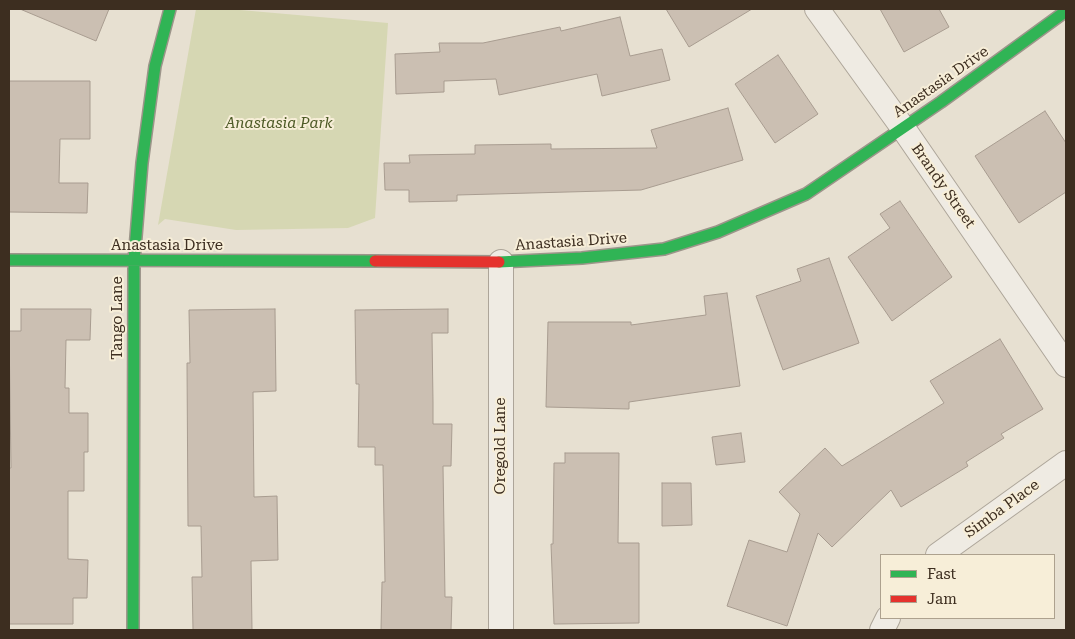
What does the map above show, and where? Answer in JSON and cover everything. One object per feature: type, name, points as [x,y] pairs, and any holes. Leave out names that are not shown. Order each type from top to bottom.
[{"type":"street","name":"Tango Lane","points":[[133,630],[134,261],[142,163],[155,66],[170,9]]},
{"type":"street","name":"Brandy Street","points":[[817,9],[1066,365]]},
{"type":"street","name":"Anastasia Drive","points":[[9,260],[501,262],[582,258],[664,249],[718,232],[806,194],[902,128],[1066,10]]},
{"type":"street","name":"Oregold Lane","points":[[501,262],[501,630]]},
{"type":"street","name":"Simba Place","points":[[939,554],[1066,463]]},
{"type":"green space","name":"Anastasia Park","points":[[196,9],[229,9],[388,23],[375,218],[348,228],[236,230],[165,219],[158,225]]},
{"type":"building","points":[[20,9],[109,9],[96,41]]},
{"type":"building","points":[[666,9],[752,9],[689,47]]},
{"type":"building","points":[[880,9],[939,9],[949,27],[904,52]]},
{"type":"building","points":[[620,17],[630,56],[662,49],[670,80],[602,96],[597,74],[499,95],[496,79],[444,81],[444,92],[396,94],[395,54],[440,52],[439,43],[483,43],[560,27],[561,31]]},
{"type":"building","points":[[778,55],[818,114],[775,143],[735,84]]},
{"type":"building","points":[[9,81],[90,81],[90,139],[60,139],[59,183],[88,183],[87,213],[9,212]]},
{"type":"building","points":[[728,108],[743,160],[641,190],[457,195],[457,201],[409,202],[409,190],[385,190],[384,163],[410,163],[409,155],[475,154],[475,145],[551,144],[551,149],[657,148],[651,130]]},
{"type":"building","points":[[1045,111],[1066,143],[1066,192],[1019,223],[975,156]]},
{"type":"building","points":[[900,201],[952,277],[892,321],[848,257],[890,228],[880,214]]},
{"type":"building","points":[[829,258],[859,343],[783,370],[756,296],[801,281],[797,269]]},
{"type":"building","points":[[727,293],[740,386],[629,402],[629,409],[546,407],[548,322],[631,322],[631,325],[706,315],[704,296]]},
{"type":"building","points":[[21,309],[91,309],[90,340],[66,340],[65,388],[69,388],[69,413],[88,413],[88,452],[84,452],[84,491],[68,491],[68,559],[88,560],[87,598],[73,598],[73,624],[9,624],[9,468],[11,468],[9,331],[21,331]]},
{"type":"building","points":[[275,309],[276,391],[253,392],[254,497],[277,496],[278,560],[251,561],[252,630],[193,630],[192,577],[202,577],[201,526],[188,526],[187,363],[190,363],[189,310]]},
{"type":"building","points":[[448,309],[448,333],[432,333],[433,424],[452,424],[451,466],[443,466],[445,597],[452,597],[451,630],[381,630],[382,582],[385,582],[383,465],[375,465],[375,447],[358,447],[359,384],[356,384],[355,310]]},
{"type":"building","points":[[1000,339],[1043,409],[1001,434],[1004,438],[966,462],[968,466],[901,507],[891,490],[832,547],[818,533],[787,626],[727,606],[749,540],[787,552],[800,514],[779,492],[825,448],[842,466],[944,403],[930,381]]},
{"type":"building","points":[[741,433],[745,462],[716,465],[712,437]]},
{"type":"building","points":[[565,453],[619,453],[618,543],[639,543],[639,623],[554,624],[551,544],[553,544],[554,463],[565,463]]},
{"type":"building","points":[[662,483],[691,483],[692,525],[662,526]]},
{"type":"traffic: fast","points":[[133,630],[134,261],[142,163],[155,66],[170,9]]},
{"type":"traffic: fast","points":[[499,262],[582,258],[664,249],[718,232],[806,194],[941,102],[1066,11]]},
{"type":"traffic: fast","points":[[9,260],[375,261]]},
{"type":"traffic: jam","points":[[375,261],[499,262]]}]
